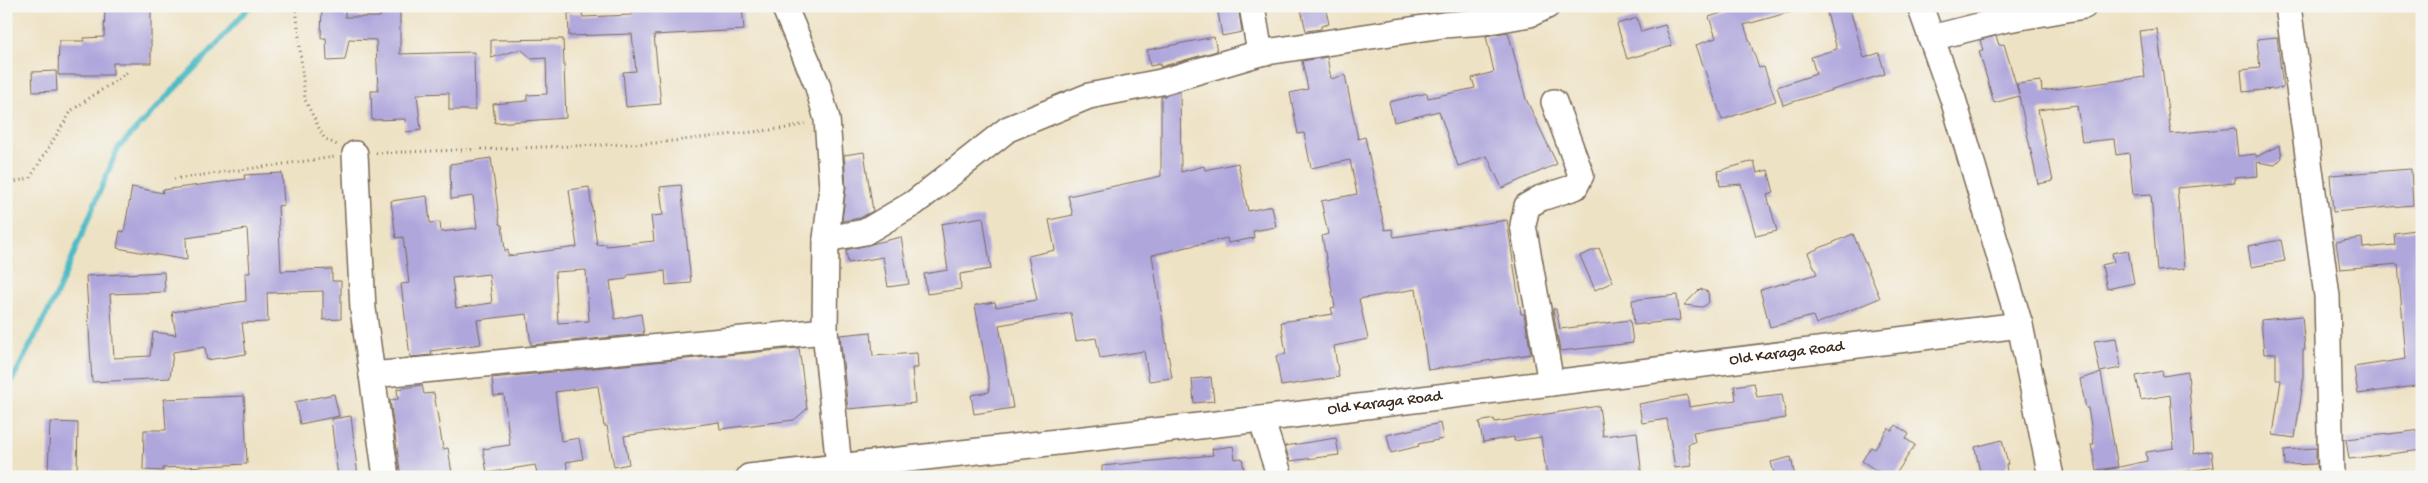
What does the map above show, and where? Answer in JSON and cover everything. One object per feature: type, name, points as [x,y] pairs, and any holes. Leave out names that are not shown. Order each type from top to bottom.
[{"type":"street","points":[[784,6],[817,84],[827,119],[832,187],[826,239],[824,331],[839,467]]},
{"type":"street","points":[[1252,6],[1260,53]]},
{"type":"street","points":[[826,239],[865,232],[914,203],[1008,129],[1089,96],[1161,82],[1260,53],[1443,25],[1484,22],[1530,14],[1547,6]]},
{"type":"street","points":[[1920,6],[1953,99],[2020,325],[2051,477]]},
{"type":"street","points":[[1931,38],[2003,20],[2084,6]]},
{"type":"street","points":[[2288,6],[2327,296],[2331,477]]},
{"type":"street","points":[[1551,383],[1523,225],[1527,206],[1541,198],[1575,187],[1581,175],[1554,102]]},
{"type":"street","points":[[355,154],[363,309],[386,477]]},
{"type":"street","name":"Old Karaga Road","points":[[749,477],[1261,419],[2020,325]]},
{"type":"street","points":[[372,375],[824,331]]},
{"type":"street","points":[[1261,419],[1280,477]]},
{"type":"path","points":[[296,6],[305,100],[324,138],[355,154]]},
{"type":"path","points":[[6,184],[30,178],[72,110],[128,72]]},
{"type":"path","points":[[174,179],[355,154],[656,143],[788,128],[827,119]]},
{"type":"building","points":[[105,6],[151,6],[151,63],[113,63],[113,75],[58,75],[59,41],[84,41],[84,38],[104,37]]},
{"type":"building","points":[[322,6],[345,6],[345,17],[380,17],[380,6],[400,6],[400,54],[474,52],[475,110],[449,110],[449,93],[417,94],[421,130],[406,132],[405,119],[372,120],[371,91],[378,91],[376,40],[349,39],[345,60],[327,61],[326,38],[321,38]]},
{"type":"building","points":[[632,6],[742,6],[744,30],[654,35],[661,104],[626,107],[623,72],[636,71],[632,34],[569,36],[568,13],[582,13],[583,17],[632,15]]},
{"type":"building","points":[[1217,6],[1238,6],[1242,32],[1222,36]]},
{"type":"building","points":[[1300,6],[1325,6],[1329,24],[1321,26],[1321,29],[1306,31]]},
{"type":"building","points":[[1722,6],[1793,6],[1794,11],[1744,25],[1759,68],[1764,67],[1776,101],[1722,120],[1696,45],[1716,38],[1709,17],[1724,12]]},
{"type":"building","points":[[1825,6],[1849,6],[1864,58],[1879,53],[1885,74],[1783,105],[1777,87],[1816,74],[1811,57],[1837,49]]},
{"type":"building","points":[[1637,18],[1641,32],[1665,25],[1672,46],[1627,59],[1617,24]]},
{"type":"building","points":[[2157,29],[2171,134],[2235,128],[2238,156],[2256,154],[2256,157],[2280,145],[2282,158],[2275,165],[2257,162],[2258,176],[2234,178],[2235,183],[2177,188],[2184,269],[2157,271],[2151,194],[2133,195],[2129,153],[2116,155],[2114,139],[2082,142],[2077,105],[2038,110],[2053,181],[2038,184],[2019,96],[1994,103],[1979,51],[1983,50],[1980,40],[1996,36],[1999,45],[2004,44],[2019,94],[2017,84],[2041,81],[2042,91],[2145,77],[2139,31]]},
{"type":"building","points":[[1508,32],[1526,99],[1557,164],[1502,188],[1487,156],[1458,166],[1439,111],[1394,122],[1389,102],[1427,93],[1428,98],[1475,88],[1472,78],[1494,72],[1486,36]]},
{"type":"building","points":[[1214,37],[1217,51],[1160,67],[1160,64],[1150,66],[1147,50]]},
{"type":"building","points":[[2277,37],[2283,88],[2243,92],[2241,70],[2260,68],[2257,39]]},
{"type":"building","points":[[563,39],[566,118],[495,123],[493,104],[527,101],[527,95],[547,94],[546,58],[532,59],[521,49],[491,58],[491,40]]},
{"type":"building","points":[[1327,57],[1331,79],[1345,75],[1358,139],[1365,137],[1385,230],[1392,229],[1394,237],[1507,220],[1521,314],[1524,314],[1531,354],[1428,370],[1416,289],[1359,299],[1368,339],[1334,346],[1339,377],[1281,386],[1276,356],[1286,354],[1281,322],[1333,314],[1331,308],[1335,307],[1322,236],[1328,234],[1321,201],[1357,194],[1350,160],[1311,168],[1304,133],[1298,134],[1290,93],[1308,89],[1302,61]]},
{"type":"building","points":[[56,71],[57,91],[33,92],[32,72]]},
{"type":"building","points":[[1180,91],[1181,172],[1204,166],[1205,170],[1238,163],[1248,211],[1272,206],[1276,227],[1253,231],[1254,238],[1228,243],[1227,238],[1152,255],[1172,378],[1149,381],[1144,351],[1100,358],[1096,338],[1076,341],[1071,313],[999,325],[1013,408],[974,414],[971,395],[989,392],[989,382],[975,305],[995,302],[996,307],[1037,300],[1028,256],[1055,250],[1049,220],[1073,215],[1068,196],[1161,176],[1161,97]]},
{"type":"building","points":[[864,152],[873,211],[860,218],[842,221],[846,188],[844,155]]},
{"type":"building","points":[[491,158],[500,225],[502,225],[505,251],[508,250],[508,256],[577,247],[569,190],[589,187],[597,245],[606,244],[606,246],[654,241],[651,216],[663,215],[660,187],[681,185],[691,283],[666,285],[665,271],[628,275],[626,279],[610,281],[615,319],[641,314],[644,334],[531,345],[527,314],[477,320],[481,344],[431,351],[432,355],[410,357],[401,284],[409,283],[403,237],[396,238],[391,201],[427,196],[430,223],[440,222],[441,232],[477,228],[473,196],[451,199],[450,164]],"holes":[[[586,270],[589,321],[558,323],[555,272]],[[489,274],[492,303],[456,308],[452,278]]]},
{"type":"building","points":[[1754,161],[1757,173],[1768,170],[1774,193],[1767,195],[1777,231],[1756,236],[1741,184],[1720,186],[1718,171]]},
{"type":"building","points":[[2411,169],[2413,205],[2333,212],[2330,175]]},
{"type":"building","points":[[282,173],[284,205],[278,206],[281,271],[332,269],[332,281],[341,281],[341,319],[323,320],[323,291],[267,293],[268,322],[242,323],[246,354],[207,360],[205,347],[173,352],[170,378],[92,382],[86,276],[164,272],[165,292],[110,294],[114,358],[150,356],[153,332],[176,335],[172,312],[246,301],[245,273],[250,273],[247,229],[186,238],[187,260],[117,248],[120,231],[124,232],[132,187],[163,193],[162,190],[245,179],[244,175]]},
{"type":"building","points":[[983,217],[991,269],[960,274],[961,289],[927,294],[924,274],[948,270],[941,224]]},
{"type":"building","points":[[2415,230],[2422,309],[2422,385],[2358,394],[2354,367],[2406,359],[2398,264],[2340,269],[2336,242],[2362,238],[2363,248],[2395,245],[2394,233]]},
{"type":"building","points":[[1853,234],[1880,298],[1816,324],[1813,316],[1770,327],[1760,290],[1817,274],[1808,253]]},
{"type":"building","points":[[901,237],[909,284],[888,287],[883,257],[848,263],[846,250]]},
{"type":"building","points":[[2281,240],[2285,261],[2251,267],[2248,246]]},
{"type":"building","points":[[1599,248],[1613,282],[1595,290],[1580,256]]},
{"type":"building","points":[[2128,250],[2134,283],[2107,289],[2102,265],[2114,262],[2112,253]]},
{"type":"building","points":[[1700,289],[1708,292],[1709,302],[1706,305],[1702,307],[1684,305]]},
{"type":"building","points":[[1677,295],[1680,320],[1634,325],[1632,300]]},
{"type":"building","points":[[1553,309],[1556,309],[1560,329],[1630,320],[1633,343],[1560,351]]},
{"type":"building","points":[[2302,316],[2305,350],[2303,350],[2303,382],[2295,438],[2273,435],[2281,380],[2276,380],[2276,353],[2264,354],[2261,320]]},
{"type":"building","points":[[871,332],[873,356],[917,353],[918,368],[912,368],[915,403],[848,409],[840,335]]},
{"type":"building","points":[[2116,338],[2121,368],[2100,372],[2094,341]]},
{"type":"building","points":[[799,348],[807,409],[794,420],[720,429],[719,422],[624,436],[629,464],[614,467],[607,426],[604,426],[598,386],[555,392],[561,441],[579,438],[583,459],[566,462],[568,471],[544,477],[538,477],[535,465],[487,473],[483,449],[510,445],[504,395],[494,396],[492,378]]},
{"type":"building","points":[[2162,371],[2163,376],[2188,372],[2194,454],[2212,451],[2214,467],[2152,477],[2107,477],[2106,470],[2147,461],[2146,452],[2174,448],[2170,395],[2141,400],[2136,376]]},
{"type":"building","points":[[2101,373],[2118,467],[2096,470],[2091,444],[2094,444],[2088,408],[2086,408],[2080,379]]},
{"type":"building","points":[[1211,377],[1214,401],[1194,403],[1192,379]]},
{"type":"building","points":[[1754,383],[1757,397],[1782,394],[1786,418],[1693,432],[1695,442],[1688,444],[1692,466],[1675,468],[1667,419],[1642,423],[1639,404],[1687,395],[1689,407],[1736,400],[1734,386]]},
{"type":"building","points":[[422,385],[424,394],[434,393],[443,449],[448,448],[452,473],[427,477],[401,477],[390,400],[398,399],[397,389]]},
{"type":"building","points":[[334,394],[339,416],[300,424],[295,402]]},
{"type":"building","points":[[244,396],[247,464],[163,468],[163,471],[143,470],[144,430],[166,430],[164,399]]},
{"type":"building","points":[[1599,406],[1603,436],[1637,432],[1642,477],[1547,477],[1541,437],[1514,441],[1514,437],[1483,442],[1479,422],[1494,419],[1495,422]]},
{"type":"building","points":[[351,416],[358,477],[338,477],[331,419]]},
{"type":"building","points":[[50,422],[78,423],[77,474],[48,473]]},
{"type":"building","points":[[1440,423],[1443,439],[1418,444],[1419,446],[1391,453],[1387,435]]},
{"type":"building","points":[[1896,425],[1909,434],[1906,439],[1915,445],[1894,477],[1886,477],[1862,461],[1871,447],[1875,449],[1888,428],[1892,431]]},
{"type":"building","points":[[2422,430],[2422,450],[2349,459],[2346,439]]},
{"type":"building","points":[[1336,438],[1339,455],[1290,461],[1285,446]]},
{"type":"building","points":[[2002,440],[2008,464],[2006,465],[2008,477],[1991,477],[1990,471],[1980,473],[1975,447]]},
{"type":"building","points":[[1233,446],[1235,459],[1242,458],[1245,477],[1102,477],[1102,466],[1213,455],[1212,449]]},
{"type":"building","points":[[2316,448],[2316,464],[2285,465],[2284,450]]},
{"type":"building","points":[[1791,457],[1795,477],[1775,477],[1771,462]]},
{"type":"waterway","points":[[6,392],[57,294],[118,148],[207,55],[250,6]]}]
